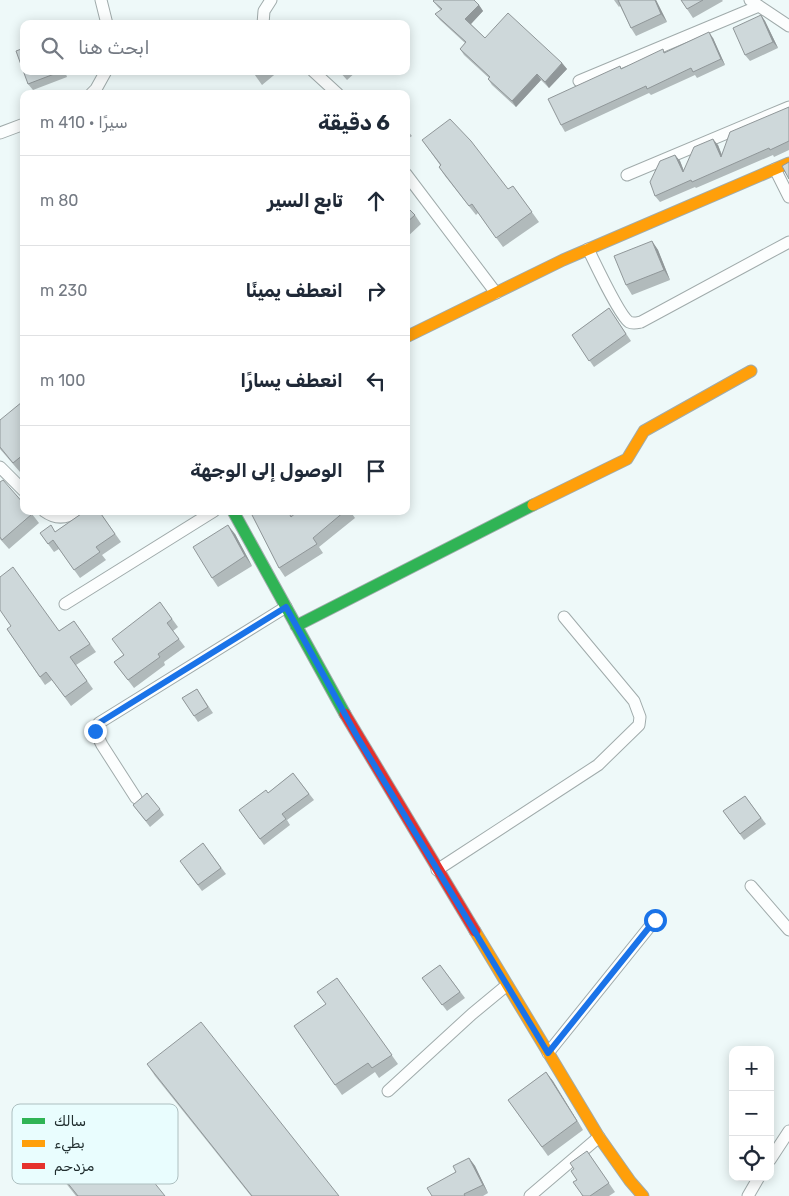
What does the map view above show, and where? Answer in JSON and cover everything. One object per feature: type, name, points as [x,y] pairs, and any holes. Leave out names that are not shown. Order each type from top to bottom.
[{"type":"street","points":[[101,0],[106,20]]},
{"type":"street","points":[[263,20],[264,11],[271,0]]},
{"type":"street","points":[[579,82],[755,3],[789,26]]},
{"type":"street","points":[[95,90],[104,75]]},
{"type":"street","points":[[317,75],[334,90]]},
{"type":"street","points":[[627,175],[789,107]]},
{"type":"street","points":[[0,134],[20,126]]},
{"type":"street","points":[[410,335],[588,249],[789,163]]},
{"type":"street","points":[[775,169],[789,197]]},
{"type":"street","points":[[410,179],[496,293]]},
{"type":"street","points":[[588,249],[620,311],[628,321],[634,324],[641,322],[789,242]]},
{"type":"street","points":[[296,626],[482,530],[627,459],[634,452],[638,439],[644,430],[751,371]]},
{"type":"street","points":[[0,467],[20,487]]},
{"type":"street","points":[[51,515],[65,517],[69,515]]},
{"type":"street","points":[[65,604],[208,515]]},
{"type":"street","points":[[235,515],[358,738],[599,1137],[643,1196]]},
{"type":"street","points":[[136,798],[95,731],[99,723],[286,607]]},
{"type":"street","points":[[438,870],[598,765],[640,725],[640,717],[634,701],[564,617]]},
{"type":"street","points":[[751,886],[789,930]]},
{"type":"street","points":[[548,1053],[655,920]]},
{"type":"street","points":[[388,1091],[472,1014],[507,985]]},
{"type":"street","points":[[774,1154],[789,1131]]},
{"type":"street","points":[[530,1196],[599,1137]]},
{"type":"street","points":[[748,1196],[757,1181]]},
{"type":"building","points":[[434,0],[474,0],[479,5],[465,19],[485,38],[508,13],[562,63],[545,82],[537,74],[512,101],[460,49],[466,42],[435,14],[442,9]]},
{"type":"building","points":[[618,0],[655,0],[661,14],[631,28]]},
{"type":"building","points":[[681,0],[703,0],[687,9]]},
{"type":"building","points":[[761,15],[773,42],[745,55],[733,28]]},
{"type":"building","points":[[709,32],[721,59],[693,72],[691,68],[647,89],[646,86],[561,125],[548,99],[620,66],[621,69],[663,49],[664,53]]},
{"type":"building","points":[[20,50],[20,62],[16,51]]},
{"type":"building","points":[[25,75],[52,75],[28,84]]},
{"type":"building","points":[[789,107],[789,141],[655,196],[650,182],[660,161],[675,155],[683,172],[694,147],[713,139],[721,157],[730,132]]},
{"type":"building","points":[[450,119],[471,141],[508,189],[513,186],[532,212],[496,238],[472,204],[469,206],[439,167],[441,165],[422,140]]},
{"type":"building","points":[[789,162],[789,179],[782,166]]},
{"type":"building","points":[[410,210],[415,215],[410,219]]},
{"type":"building","points":[[652,241],[664,270],[626,285],[614,256]]},
{"type":"building","points":[[609,308],[626,334],[589,361],[572,335]]},
{"type":"building","points":[[20,404],[20,457],[13,463],[0,447],[0,420]]},
{"type":"building","points":[[3,480],[20,499],[20,515],[31,515],[2,540],[0,537],[0,482]]},
{"type":"building","points":[[80,515],[102,515],[115,534],[96,547],[100,552],[74,570],[53,540],[48,544],[40,533],[51,525],[55,532]]},
{"type":"building","points":[[252,515],[290,515],[291,517],[293,515],[340,515],[313,538],[317,544],[279,568]]},
{"type":"building","points":[[228,525],[245,556],[212,578],[193,547]]},
{"type":"building","points":[[13,567],[59,631],[74,621],[90,644],[70,657],[87,681],[65,697],[46,672],[40,677],[7,629],[11,626],[0,610],[0,577]]},
{"type":"building","points":[[160,602],[172,619],[167,623],[179,639],[158,654],[160,657],[128,680],[114,662],[124,655],[112,639]]},
{"type":"building","points":[[197,689],[208,707],[194,716],[182,698]]},
{"type":"building","points":[[293,773],[309,794],[282,814],[286,819],[260,839],[239,810],[266,790],[268,793]]},
{"type":"building","points":[[147,793],[160,809],[146,821],[133,805]]},
{"type":"building","points":[[745,796],[761,818],[740,834],[723,811]]},
{"type":"building","points":[[203,843],[221,868],[198,885],[180,861]]},
{"type":"building","points":[[440,965],[460,992],[442,1005],[422,978]]},
{"type":"building","points":[[337,978],[392,1055],[372,1068],[368,1063],[335,1085],[294,1026],[326,1004],[317,992]]},
{"type":"building","points":[[201,1022],[339,1196],[252,1196],[147,1064]]},
{"type":"building","points":[[546,1072],[577,1121],[542,1147],[508,1100]]},
{"type":"building","points":[[587,1151],[609,1183],[590,1196],[583,1196],[573,1182],[577,1180],[571,1171],[574,1169],[570,1163]]},
{"type":"building","points":[[469,1158],[483,1185],[464,1194],[465,1196],[432,1196],[427,1188],[456,1172],[453,1166]]},
{"type":"building","points":[[68,1184],[155,1184],[165,1196],[78,1196]]},
{"type":"traffic: fast","points":[[296,626],[533,505]]},
{"type":"traffic: fast","points":[[235,515],[345,714]]},
{"type":"traffic: slow","points":[[410,335],[563,260],[789,163]]},
{"type":"traffic: slow","points":[[533,505],[627,459],[644,431],[751,371]]},
{"type":"traffic: slow","points":[[475,931],[599,1137],[643,1196]]},
{"type":"traffic: jam","points":[[345,714],[475,931]]},
{"type":"route","points":[[95,731],[99,723],[286,607],[358,738],[548,1053],[655,920]]}]
